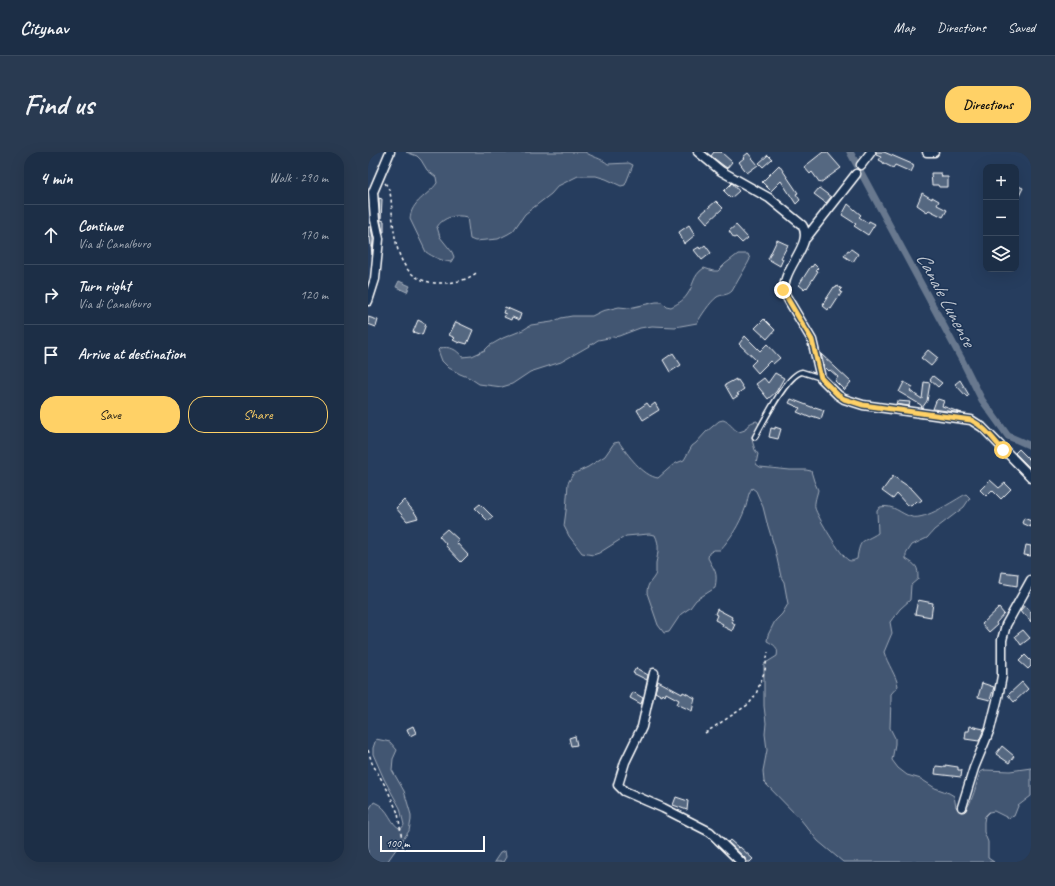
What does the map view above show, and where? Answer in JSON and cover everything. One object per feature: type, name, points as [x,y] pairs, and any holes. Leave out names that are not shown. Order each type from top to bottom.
[{"type":"street","points":[[368,301],[375,279],[379,239],[375,220],[373,192],[390,152]]},
{"type":"street","points":[[698,152],[721,171],[769,198],[802,224],[805,228],[806,238]]},
{"type":"street","points":[[861,165],[871,152]]},
{"type":"street","points":[[927,152],[934,152]]},
{"type":"street","points":[[856,174],[806,238],[786,279],[783,290],[812,340],[821,378],[844,399],[863,405],[920,412],[977,422],[1031,477]]},
{"type":"street","points":[[962,807],[974,768],[990,728],[998,697],[1002,676],[1002,640],[1006,625],[1031,580]]},
{"type":"street","points":[[654,673],[642,727],[625,762],[618,785],[624,791],[663,808],[710,832],[741,862]]},
{"type":"lane","points":[[755,437],[794,374],[802,372],[821,378]]},
{"type":"path","points":[[379,178],[390,189],[396,246],[402,261],[409,272],[422,280],[432,283],[461,282],[476,273]]},
{"type":"path","points":[[705,733],[749,704],[756,694],[765,670],[768,652]]},
{"type":"path","points":[[368,750],[372,764],[387,789],[398,813],[403,847]]},
{"type":"shaded area","points":[[406,152],[585,152],[608,164],[629,163],[633,165],[625,185],[621,186],[596,176],[578,176],[558,186],[551,194],[525,214],[513,231],[498,239],[475,241],[470,239],[467,217],[454,216],[446,219],[437,227],[440,237],[452,252],[454,257],[451,262],[444,261],[426,252],[410,219],[413,208],[437,183],[436,177],[427,170],[417,156]]},
{"type":"shaded area","points":[[738,254],[748,254],[750,259],[732,291],[714,299],[697,323],[675,327],[652,326],[640,328],[619,336],[598,340],[561,362],[530,372],[512,384],[502,387],[479,384],[449,368],[442,361],[438,350],[443,347],[450,348],[458,352],[462,357],[472,356],[485,350],[503,338],[531,325],[552,322],[561,318],[572,316],[592,316],[602,311],[619,307],[629,308],[656,302],[662,302],[666,306],[671,307],[685,297],[700,271],[704,268],[718,271]]},
{"type":"shaded area","points":[[399,281],[410,286],[407,292],[396,287]]},
{"type":"shaded area","points":[[723,420],[739,432],[745,430],[751,423],[757,421],[760,426],[752,440],[758,454],[756,464],[760,467],[811,471],[818,490],[815,508],[835,544],[849,561],[857,559],[861,544],[878,533],[877,511],[880,507],[889,507],[908,516],[918,517],[932,513],[966,494],[970,498],[964,507],[934,530],[927,538],[912,545],[906,554],[906,559],[913,563],[918,571],[918,579],[911,585],[910,600],[900,609],[890,622],[892,633],[884,652],[898,686],[891,694],[890,728],[895,738],[892,760],[898,768],[907,775],[921,779],[935,788],[954,796],[956,807],[964,812],[972,798],[980,772],[985,770],[1010,771],[1031,768],[1031,796],[1018,806],[1014,816],[1008,818],[994,811],[989,812],[985,816],[984,832],[988,842],[988,858],[994,862],[843,862],[818,841],[801,820],[764,782],[763,771],[767,750],[764,706],[764,664],[777,656],[777,650],[775,647],[767,641],[768,635],[775,621],[782,614],[788,604],[775,549],[763,507],[756,491],[752,488],[750,491],[743,515],[728,541],[720,550],[714,550],[709,553],[708,558],[716,575],[715,588],[696,600],[690,608],[681,614],[669,632],[664,633],[658,625],[647,593],[649,584],[656,573],[658,546],[655,535],[649,534],[626,536],[599,553],[593,555],[582,553],[569,536],[564,526],[568,483],[573,474],[588,467],[605,456],[614,443],[619,442],[641,469],[658,478],[674,464],[684,460],[692,446],[719,421]]},
{"type":"shaded area","points":[[376,739],[390,742],[397,750],[393,759],[392,770],[404,791],[411,815],[409,831],[387,862],[368,862],[368,811],[374,802],[387,812],[397,827],[401,829],[404,825],[400,808],[384,779],[373,754]]},
{"type":"shaded area","points":[[505,851],[506,857],[503,862],[494,862],[500,853]]},
{"type":"building","points":[[714,152],[721,152],[732,162],[727,168],[711,156]]},
{"type":"building","points":[[823,152],[827,152],[841,168],[820,183],[812,172],[810,174],[804,167]]},
{"type":"building","points":[[876,152],[884,152],[914,166],[911,172],[895,165],[893,168],[879,160],[881,157],[876,155]]},
{"type":"building","points":[[748,153],[758,165],[747,173],[739,162]]},
{"type":"building","points":[[768,155],[772,159],[763,167],[759,163]]},
{"type":"building","points":[[779,165],[798,193],[796,194],[800,200],[796,204],[781,181],[771,191],[762,182]]},
{"type":"building","points":[[931,173],[941,173],[942,177],[948,177],[948,187],[932,185]]},
{"type":"building","points":[[732,183],[739,191],[731,198],[724,191]]},
{"type":"building","points":[[1019,186],[1023,188],[1019,196]]},
{"type":"building","points":[[819,188],[831,197],[826,203],[814,194]]},
{"type":"building","points":[[922,193],[939,201],[937,205],[947,210],[943,217],[929,210],[927,212],[917,205]]},
{"type":"building","points":[[379,198],[382,199],[381,220],[384,221],[384,232],[380,219]]},
{"type":"building","points":[[716,201],[723,208],[707,223],[700,215]]},
{"type":"building","points":[[848,204],[861,215],[859,217],[868,223],[869,221],[875,224],[868,235],[854,226],[856,224],[842,215]]},
{"type":"building","points":[[689,225],[695,235],[684,244],[679,232]]},
{"type":"building","points":[[736,225],[748,238],[742,243],[736,237],[734,238],[729,231]]},
{"type":"building","points":[[368,227],[371,227],[373,239],[372,255],[370,237],[368,238]]},
{"type":"building","points":[[777,240],[788,245],[781,258],[783,259],[780,266],[768,259]]},
{"type":"building","points":[[705,245],[711,253],[702,260],[694,250],[699,247],[700,249]]},
{"type":"building","points":[[851,249],[858,254],[853,262],[844,256],[848,250],[850,251]]},
{"type":"building","points":[[814,264],[818,268],[816,270],[818,271],[807,288],[806,287],[804,289],[799,285],[811,266],[812,267]]},
{"type":"building","points":[[837,286],[842,289],[840,291],[842,292],[831,309],[829,308],[828,310],[823,306],[823,304],[834,287],[836,288]]},
{"type":"building","points":[[505,307],[521,314],[519,320],[512,317],[511,320],[504,317],[506,314],[503,313]]},
{"type":"building","points":[[368,317],[378,320],[376,327],[368,324]]},
{"type":"building","points":[[764,319],[775,330],[767,339],[755,328]]},
{"type":"building","points":[[418,320],[426,324],[422,335],[413,332]]},
{"type":"building","points":[[456,322],[473,330],[467,344],[459,343],[453,340],[455,338],[449,335]]},
{"type":"building","points":[[745,336],[760,351],[767,344],[780,358],[773,364],[770,361],[758,373],[751,365],[756,360],[739,344]]},
{"type":"building","points":[[928,350],[938,358],[931,366],[921,358]]},
{"type":"building","points":[[673,353],[681,365],[670,372],[663,360]]},
{"type":"building","points":[[821,354],[851,382],[844,390],[835,381],[838,377],[824,366]]},
{"type":"building","points":[[775,373],[784,378],[776,392],[768,399],[756,384],[764,378],[768,383]]},
{"type":"building","points":[[933,376],[942,383],[938,387],[930,380]]},
{"type":"building","points":[[736,379],[736,381],[738,380],[744,389],[733,399],[725,385]]},
{"type":"building","points":[[960,380],[969,395],[967,397],[955,384]]},
{"type":"building","points":[[904,382],[913,387],[910,391],[922,399],[924,382],[930,383],[927,401],[922,408],[921,405],[899,392]]},
{"type":"building","points":[[791,399],[814,408],[824,410],[821,419],[812,416],[811,418],[797,412],[800,408],[789,403]]},
{"type":"building","points":[[938,399],[944,401],[942,406],[962,413],[933,409]]},
{"type":"building","points":[[897,401],[910,402],[909,406],[896,404]]},
{"type":"building","points":[[647,403],[650,407],[655,403],[659,410],[643,420],[637,410]]},
{"type":"building","points":[[775,427],[781,429],[778,439],[769,437],[771,428],[775,429]]},
{"type":"building","points":[[1019,449],[1031,461],[1031,469],[1015,453]]},
{"type":"building","points":[[893,476],[912,489],[922,500],[918,503],[916,501],[911,506],[906,504],[897,494],[893,499],[882,491]]},
{"type":"building","points":[[990,480],[999,488],[1005,483],[1011,489],[1001,499],[992,490],[986,496],[980,490]]},
{"type":"building","points":[[404,500],[418,518],[407,521],[396,508]]},
{"type":"building","points":[[480,504],[493,517],[488,521],[475,508]]},
{"type":"building","points":[[1024,518],[1031,521],[1031,527],[1022,523]]},
{"type":"building","points":[[447,529],[459,540],[456,542],[468,555],[461,562],[445,545],[446,544],[439,536]]},
{"type":"building","points":[[1026,545],[1031,546],[1031,556],[1024,555]]},
{"type":"building","points":[[1002,572],[1018,574],[1017,586],[1000,583]]},
{"type":"building","points":[[918,600],[933,603],[931,617],[915,614]]},
{"type":"building","points":[[1025,605],[1031,612],[1031,622],[1024,613],[1023,615],[1020,611]]},
{"type":"building","points":[[999,608],[1004,614],[996,623],[997,625],[989,632],[982,624]]},
{"type":"building","points":[[717,609],[732,617],[732,622],[735,624],[732,631],[722,626],[723,624],[715,620]]},
{"type":"building","points":[[1023,630],[1030,638],[1021,645],[1015,636]]},
{"type":"building","points":[[1025,655],[1031,661],[1031,666],[1028,669],[1019,661]]},
{"type":"building","points":[[636,668],[648,675],[647,680],[633,673]]},
{"type":"building","points":[[658,681],[682,694],[683,692],[695,698],[692,711],[677,704],[679,700],[666,693],[665,696],[663,694],[662,696],[655,692]]},
{"type":"building","points":[[1022,682],[1028,689],[1014,702],[1008,695]]},
{"type":"building","points":[[982,683],[994,687],[990,700],[978,697]]},
{"type":"building","points":[[633,692],[643,698],[641,704],[630,698]]},
{"type":"building","points":[[413,726],[416,733],[410,736],[407,729]]},
{"type":"building","points":[[970,726],[984,729],[979,741],[965,739],[966,731],[969,731]]},
{"type":"building","points":[[575,736],[577,745],[571,746],[569,738]]},
{"type":"building","points":[[1002,746],[1014,756],[1009,763],[996,754]]},
{"type":"building","points":[[945,765],[958,767],[958,770],[962,770],[961,777],[935,774],[936,766],[945,767]]},
{"type":"building","points":[[676,797],[688,801],[687,810],[673,805]]},
{"type":"building","points":[[730,840],[753,859],[750,862],[746,862],[745,858],[728,842]]},
{"type":"waterway","name":"Canale Lunense","points":[[850,152],[982,400],[1008,436],[1031,446]]},
{"type":"route","points":[[783,290],[809,332],[821,378],[838,395],[844,399],[863,405],[920,412],[977,422],[1003,450]]}]
